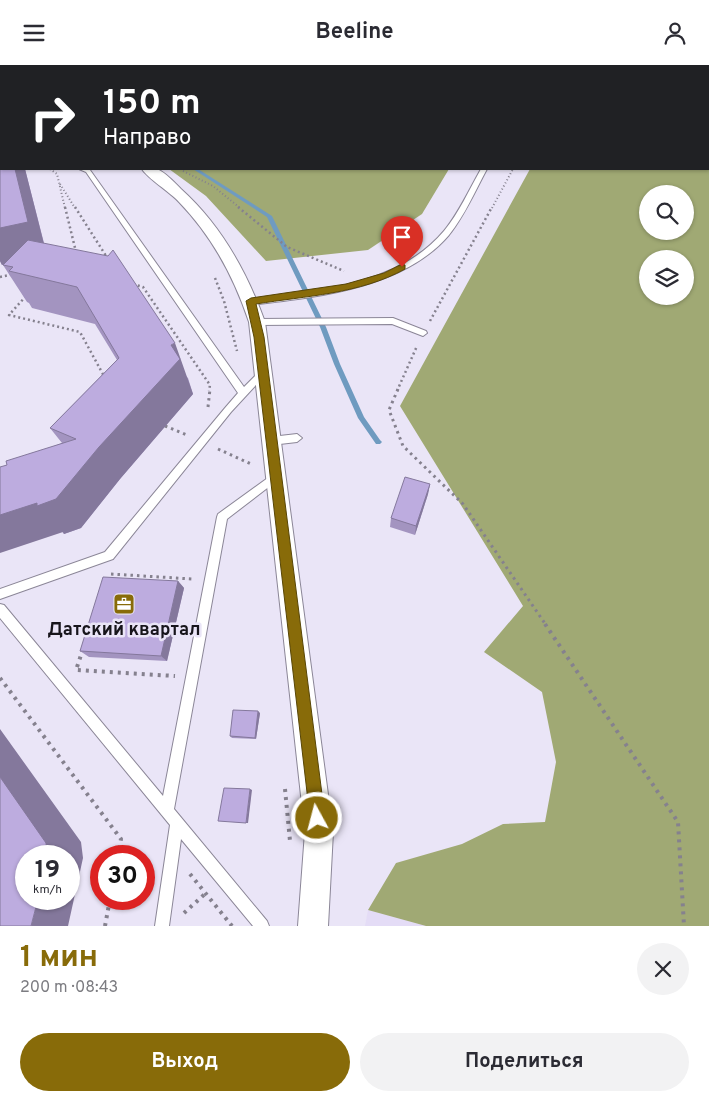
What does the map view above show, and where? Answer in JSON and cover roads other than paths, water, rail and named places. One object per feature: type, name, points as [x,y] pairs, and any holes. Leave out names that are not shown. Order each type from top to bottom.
[{"type":"street","points":[[149,170],[182,197],[211,232],[234,267],[251,301],[257,322],[319,832],[313,926]]},
{"type":"lane","points":[[85,170],[88,171],[243,393]]},
{"type":"lane","points":[[251,301],[347,287],[387,275],[409,263],[440,239],[454,222],[483,170]]},
{"type":"lane","points":[[257,322],[393,321],[423,333]]},
{"type":"lane","points":[[0,594],[109,556],[228,410],[263,373]]},
{"type":"lane","points":[[271,441],[298,438]]},
{"type":"lane","points":[[167,811],[222,517],[276,476]]},
{"type":"lane","points":[[0,609],[262,926]]},
{"type":"lane","points":[[162,926],[177,823]]},
{"type":"waterway","points":[[197,170],[269,216],[323,327],[361,418],[378,442]]},
{"type":"place","name":"Датский квартал","points":[[124,604]]}]
